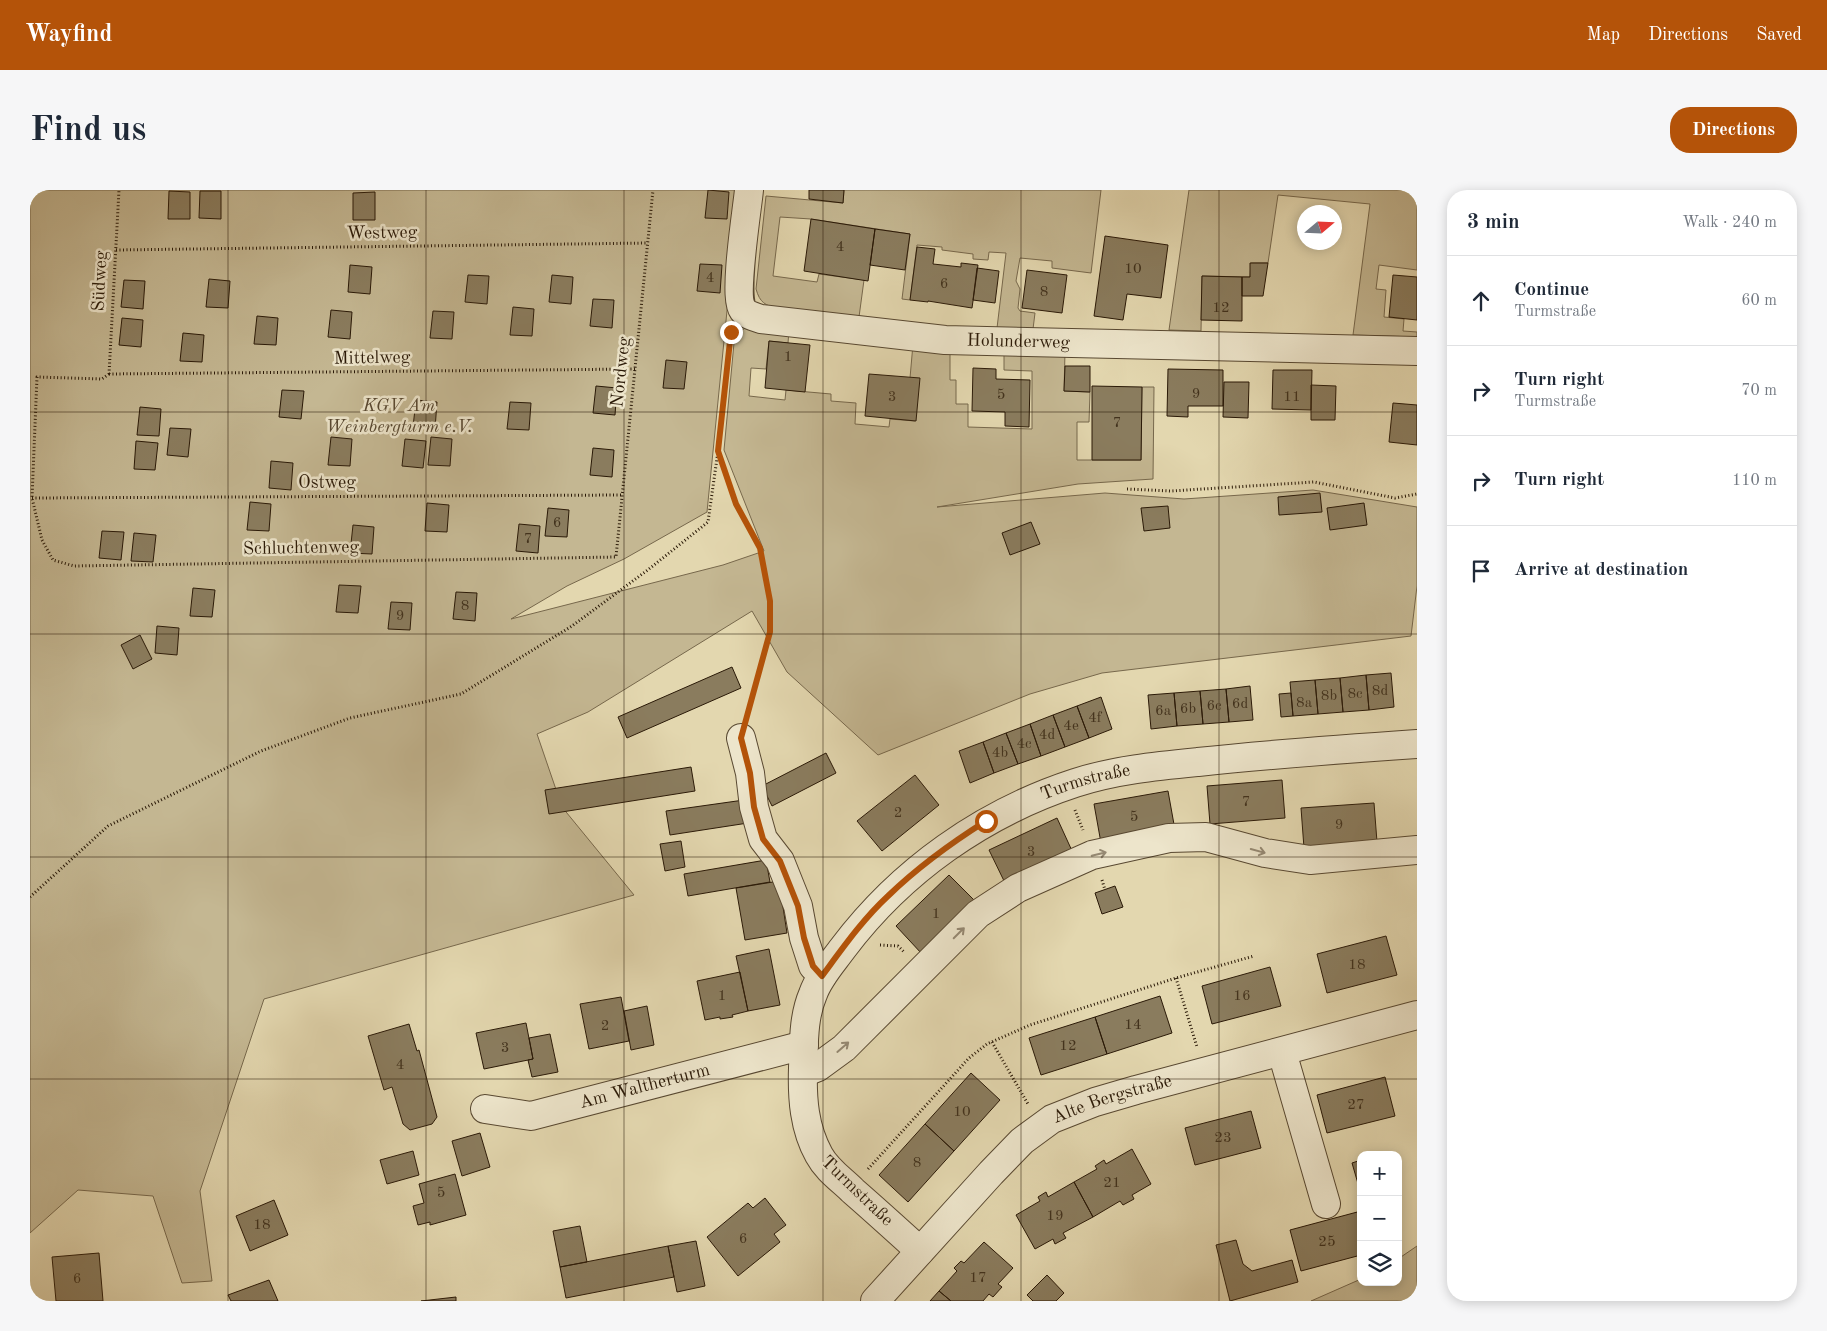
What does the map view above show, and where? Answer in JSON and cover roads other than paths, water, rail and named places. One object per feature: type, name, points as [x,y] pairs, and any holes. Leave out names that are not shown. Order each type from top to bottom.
[{"type":"street","name":"Holunderweg","points":[[749,190],[739,298],[743,310],[751,316],[760,319],[946,340],[1417,351]]},
{"type":"street","points":[[741,738],[750,773],[754,807],[763,839],[780,861],[798,906],[804,938],[813,966],[822,976]]},
{"type":"street","name":"Turmstraße","points":[[920,1251],[834,1174],[820,1158],[804,1109],[805,1025],[812,995],[822,976],[858,928],[887,896],[953,842],[995,817],[1048,792],[1076,782],[1139,768],[1278,753],[1417,744]]},
{"type":"street","points":[[803,1073],[818,1067],[844,1048],[978,914],[1018,888],[1092,855],[1170,838],[1206,837],[1265,854],[1310,860],[1417,850]]},
{"type":"street","name":"Alte Bergstraße","points":[[875,1301],[1016,1147],[1052,1119],[1095,1102],[1417,1016]]},
{"type":"street","name":"Am Waltherturm","points":[[486,1109],[531,1116],[804,1045]]},
{"type":"street","points":[[1282,1052],[1326,1204]]},
{"type":"park label","name":"KGV Am Weinbergturm e.V.","points":[[399,416]]}]
